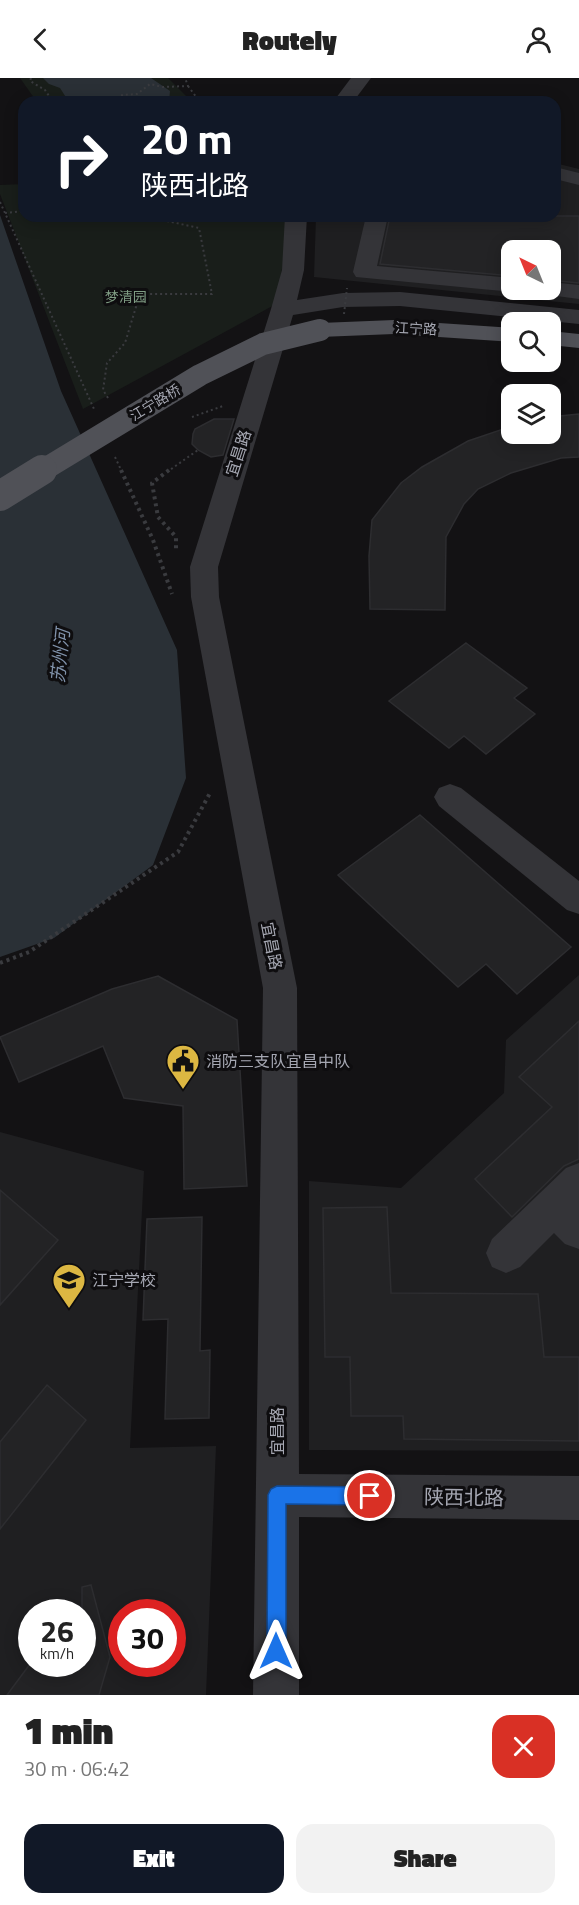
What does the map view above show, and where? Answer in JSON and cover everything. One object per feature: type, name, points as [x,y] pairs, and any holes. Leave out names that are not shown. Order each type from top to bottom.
[{"type":"main road","name":"江宁路","points":[[320,330],[393,327],[501,334]]},
{"type":"main road","name":"江宁路桥","points":[[0,496],[200,375],[263,344],[320,330]]},
{"type":"main road","points":[[561,339],[579,341]]},
{"type":"street","points":[[348,96],[361,78]]},
{"type":"street","points":[[561,174],[579,179]]},
{"type":"street","name":"宜昌路","points":[[276,1695],[280,988],[205,597],[204,567],[284,309],[293,270],[296,222]]},
{"type":"street","points":[[376,222],[364,272],[501,284]]},
{"type":"street","points":[[561,290],[579,291]]},
{"type":"street","points":[[284,309],[344,300],[400,298],[529,312]]},
{"type":"street","points":[[561,315],[579,317]]},
{"type":"street","points":[[450,797],[579,900]]},
{"type":"street","points":[[506,1253],[571,1206]]},
{"type":"street","name":"陕西北路","points":[[277,1495],[579,1498]]},
{"type":"path","points":[[31,78],[30,81],[45,90],[49,96]]},
{"type":"path","points":[[186,78],[194,96]]},
{"type":"path","points":[[122,96],[137,94],[150,84],[163,87],[188,86]]},
{"type":"path","points":[[0,202],[94,410],[102,406]]},
{"type":"path","points":[[5,213],[18,212]]},
{"type":"path","points":[[109,401],[103,390],[107,363],[125,343],[140,294],[213,294],[199,228],[172,222]]},
{"type":"path","points":[[344,316],[347,288]]},
{"type":"path","points":[[177,557],[176,537],[159,517],[152,483],[198,450]]},
{"type":"path","points":[[114,454],[153,540],[175,599]]},
{"type":"path","points":[[166,578],[171,567]]},
{"type":"path","points":[[0,963],[29,952],[178,852],[234,750]]},
{"type":"shaded area","points":[[561,164],[579,169],[579,304],[540,300],[561,300],[561,240],[501,240],[501,296],[314,277],[316,222],[561,222]]},
{"type":"shaded area","points":[[579,975],[579,1451],[309,1450],[309,1181],[401,1188],[504,1093],[506,1040]]},
{"type":"shaded area","name":"江宁学校","points":[[0,1132],[144,1171],[130,1448],[216,1446],[206,1695],[0,1695]]},
{"type":"green space","points":[[20,78],[168,78],[186,96],[33,96]]},
{"type":"green space","name":"梦清园","points":[[18,184],[18,222],[290,222],[276,304],[83,409],[0,194],[0,185]]},
{"type":"water","points":[[43,78],[151,78],[170,91],[170,96],[65,96],[60,88],[49,84]]},
{"type":"water","name":"苏州河","points":[[0,215],[61,391],[177,650],[186,778],[153,865],[54,938],[0,957]]},
{"type":"building","points":[[561,216],[579,216],[579,283],[561,281],[561,240],[501,240],[501,275],[380,264],[389,222],[561,222]]},
{"type":"building","points":[[579,414],[579,457],[561,458],[511,473],[478,489],[464,504],[446,537],[445,610],[370,609],[369,556],[372,520],[401,483],[422,467],[468,441],[501,430],[501,444],[561,444],[561,416]]},
{"type":"building","points":[[214,419],[234,419],[223,455],[211,457],[192,444],[195,429]]},
{"type":"building","points":[[466,643],[527,688],[514,698],[535,714],[486,754],[464,736],[449,748],[389,701]]},
{"type":"building","points":[[420,815],[571,947],[517,994],[486,964],[458,987],[338,875]]},
{"type":"building","name":"消防三支队宜昌中队","points":[[158,976],[237,1020],[247,1186],[184,1189],[183,1106],[124,1098],[103,1046],[19,1082],[0,1037],[112,989]]},
{"type":"building","points":[[579,1021],[579,1159],[564,1166],[512,1217],[475,1179],[552,1107],[519,1077]]},
{"type":"building","points":[[0,1190],[58,1240],[0,1305]]},
{"type":"building","points":[[387,1207],[391,1293],[538,1294],[544,1357],[579,1357],[579,1441],[404,1439],[403,1416],[351,1416],[350,1357],[325,1357],[323,1208]]},
{"type":"building","points":[[202,1217],[200,1351],[210,1350],[209,1418],[165,1419],[168,1319],[143,1320],[147,1219]]},
{"type":"building","points":[[47,1385],[86,1420],[0,1529],[0,1442]]},
{"type":"building","points":[[91,1585],[95,1599],[82,1599],[82,1587]]},
{"type":"building","points":[[96,1604],[108,1649],[108,1664],[99,1695],[7,1695],[20,1677],[96,1677]]},
{"type":"place","name":"消防三支队宜昌中队","points":[[183,1090]]},
{"type":"place","name":"江宁学校","points":[[69,1309]]},
{"type":"route","points":[[276,1651],[277,1495],[370,1496]]}]
